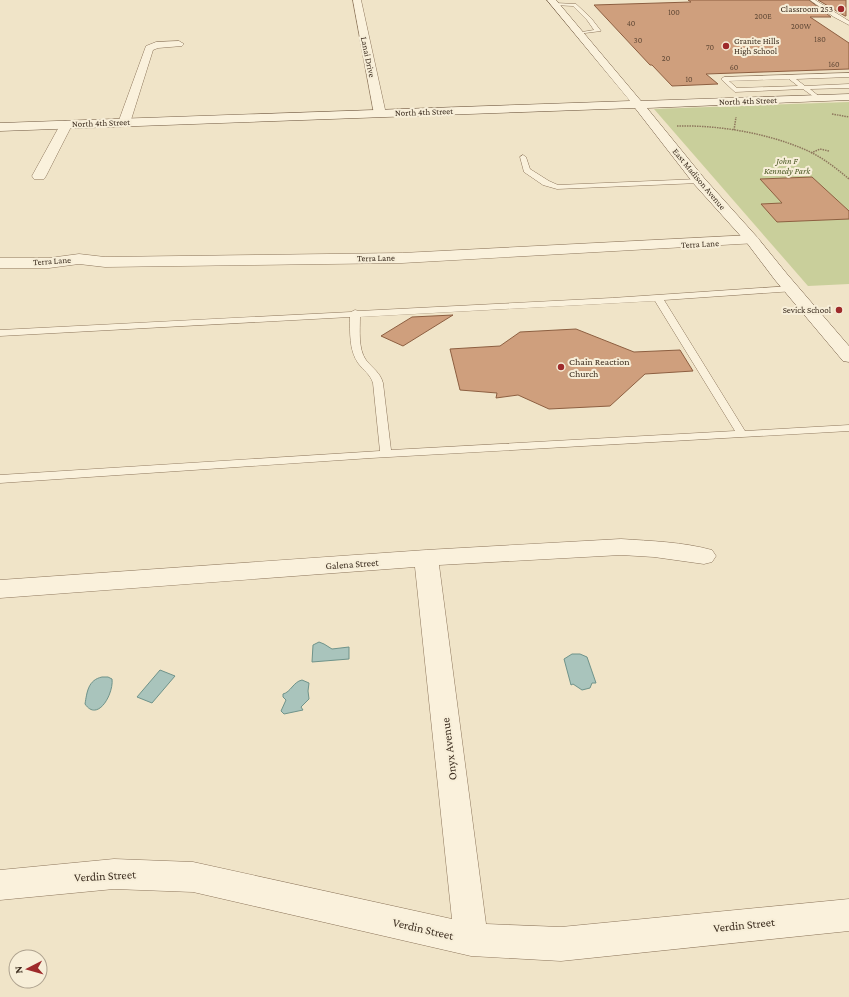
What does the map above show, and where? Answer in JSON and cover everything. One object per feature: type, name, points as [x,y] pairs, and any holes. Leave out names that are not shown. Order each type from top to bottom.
[{"type":"street","name":"Lanai Drive","points":[[357,0],[380,114]]},
{"type":"street","name":"East Madison Avenue","points":[[553,2],[657,127],[699,181],[752,240],[791,289],[849,357]]},
{"type":"street","points":[[124,123],[149,48],[178,44]]},
{"type":"street","name":"North 4th Street","points":[[0,127],[849,97]]},
{"type":"street","points":[[39,176],[66,124]]},
{"type":"street","name":"Terra Lane","points":[[0,263],[49,263],[79,260],[105,262],[402,258],[752,240]]},
{"type":"street","name":"Galena Street","points":[[0,589],[426,558],[621,547],[654,548],[704,556]]},
{"type":"street","name":"Onyx Avenue","points":[[426,558],[472,940]]},
{"type":"street","name":"Verdin Street","points":[[0,885],[114,874],[193,877],[472,940],[561,944],[849,915]]},
{"type":"lane","points":[[812,0],[836,15],[842,21],[849,23]]},
{"type":"lane","points":[[553,2],[574,5],[589,19],[598,31],[579,33]]},
{"type":"lane","points":[[849,75],[724,80],[735,90],[849,86]]},
{"type":"lane","points":[[790,77],[818,98]]},
{"type":"lane","points":[[523,157],[527,170],[546,184],[557,187],[699,181]]},
{"type":"lane","points":[[0,333],[658,298],[791,289]]},
{"type":"lane","points":[[658,298],[742,434]]},
{"type":"lane","points":[[354,313],[358,355],[365,365],[374,372],[378,383],[386,454]]},
{"type":"lane","points":[[0,479],[386,454],[849,428]]},
{"type":"path","points":[[657,127],[700,126],[734,130],[772,139],[811,153],[831,164],[849,178]]},
{"type":"path","points":[[811,153],[820,149],[829,151]]},
{"type":"green space","name":"John F Kennedy Park","points":[[849,102],[849,284],[808,286],[654,109]]},
{"type":"water","points":[[319,642],[332,649],[349,647],[349,659],[312,662],[313,645]]},
{"type":"water","points":[[572,654],[580,654],[587,657],[596,683],[592,683],[590,688],[582,690],[573,684],[571,685],[564,659]]},
{"type":"water","points":[[160,670],[175,676],[152,703],[137,697]]},
{"type":"water","points":[[102,677],[112,679],[112,685],[108,698],[100,708],[95,710],[90,709],[85,704],[89,687],[94,681]]},
{"type":"water","points":[[302,680],[309,683],[309,699],[301,707],[303,710],[284,714],[281,711],[286,700],[283,697],[283,694]]},
{"type":"building","name":"Granite Hills High School","points":[[688,0],[809,0],[831,17],[810,17],[849,43],[849,69],[706,74],[718,84],[672,86],[652,65],[650,65],[594,5],[691,2]]},
{"type":"building","points":[[818,0],[846,0],[846,16],[845,16]]},
{"type":"building","points":[[812,177],[849,211],[849,219],[777,222],[761,204],[782,203],[760,179]]},
{"type":"building","points":[[453,315],[403,346],[381,336],[412,317]]},
{"type":"building","points":[[576,329],[634,352],[680,350],[693,371],[645,374],[610,406],[549,409],[518,395],[496,398],[497,393],[460,390],[450,349],[500,346],[520,332]]},
{"type":"place","name":"Classroom 253","points":[[841,9]]},
{"type":"place","name":"Granite Hills High School","points":[[726,46]]},
{"type":"place","name":"Sevick School","points":[[839,310]]},
{"type":"place","name":"Chain Reaction Church","points":[[561,367]]}]
